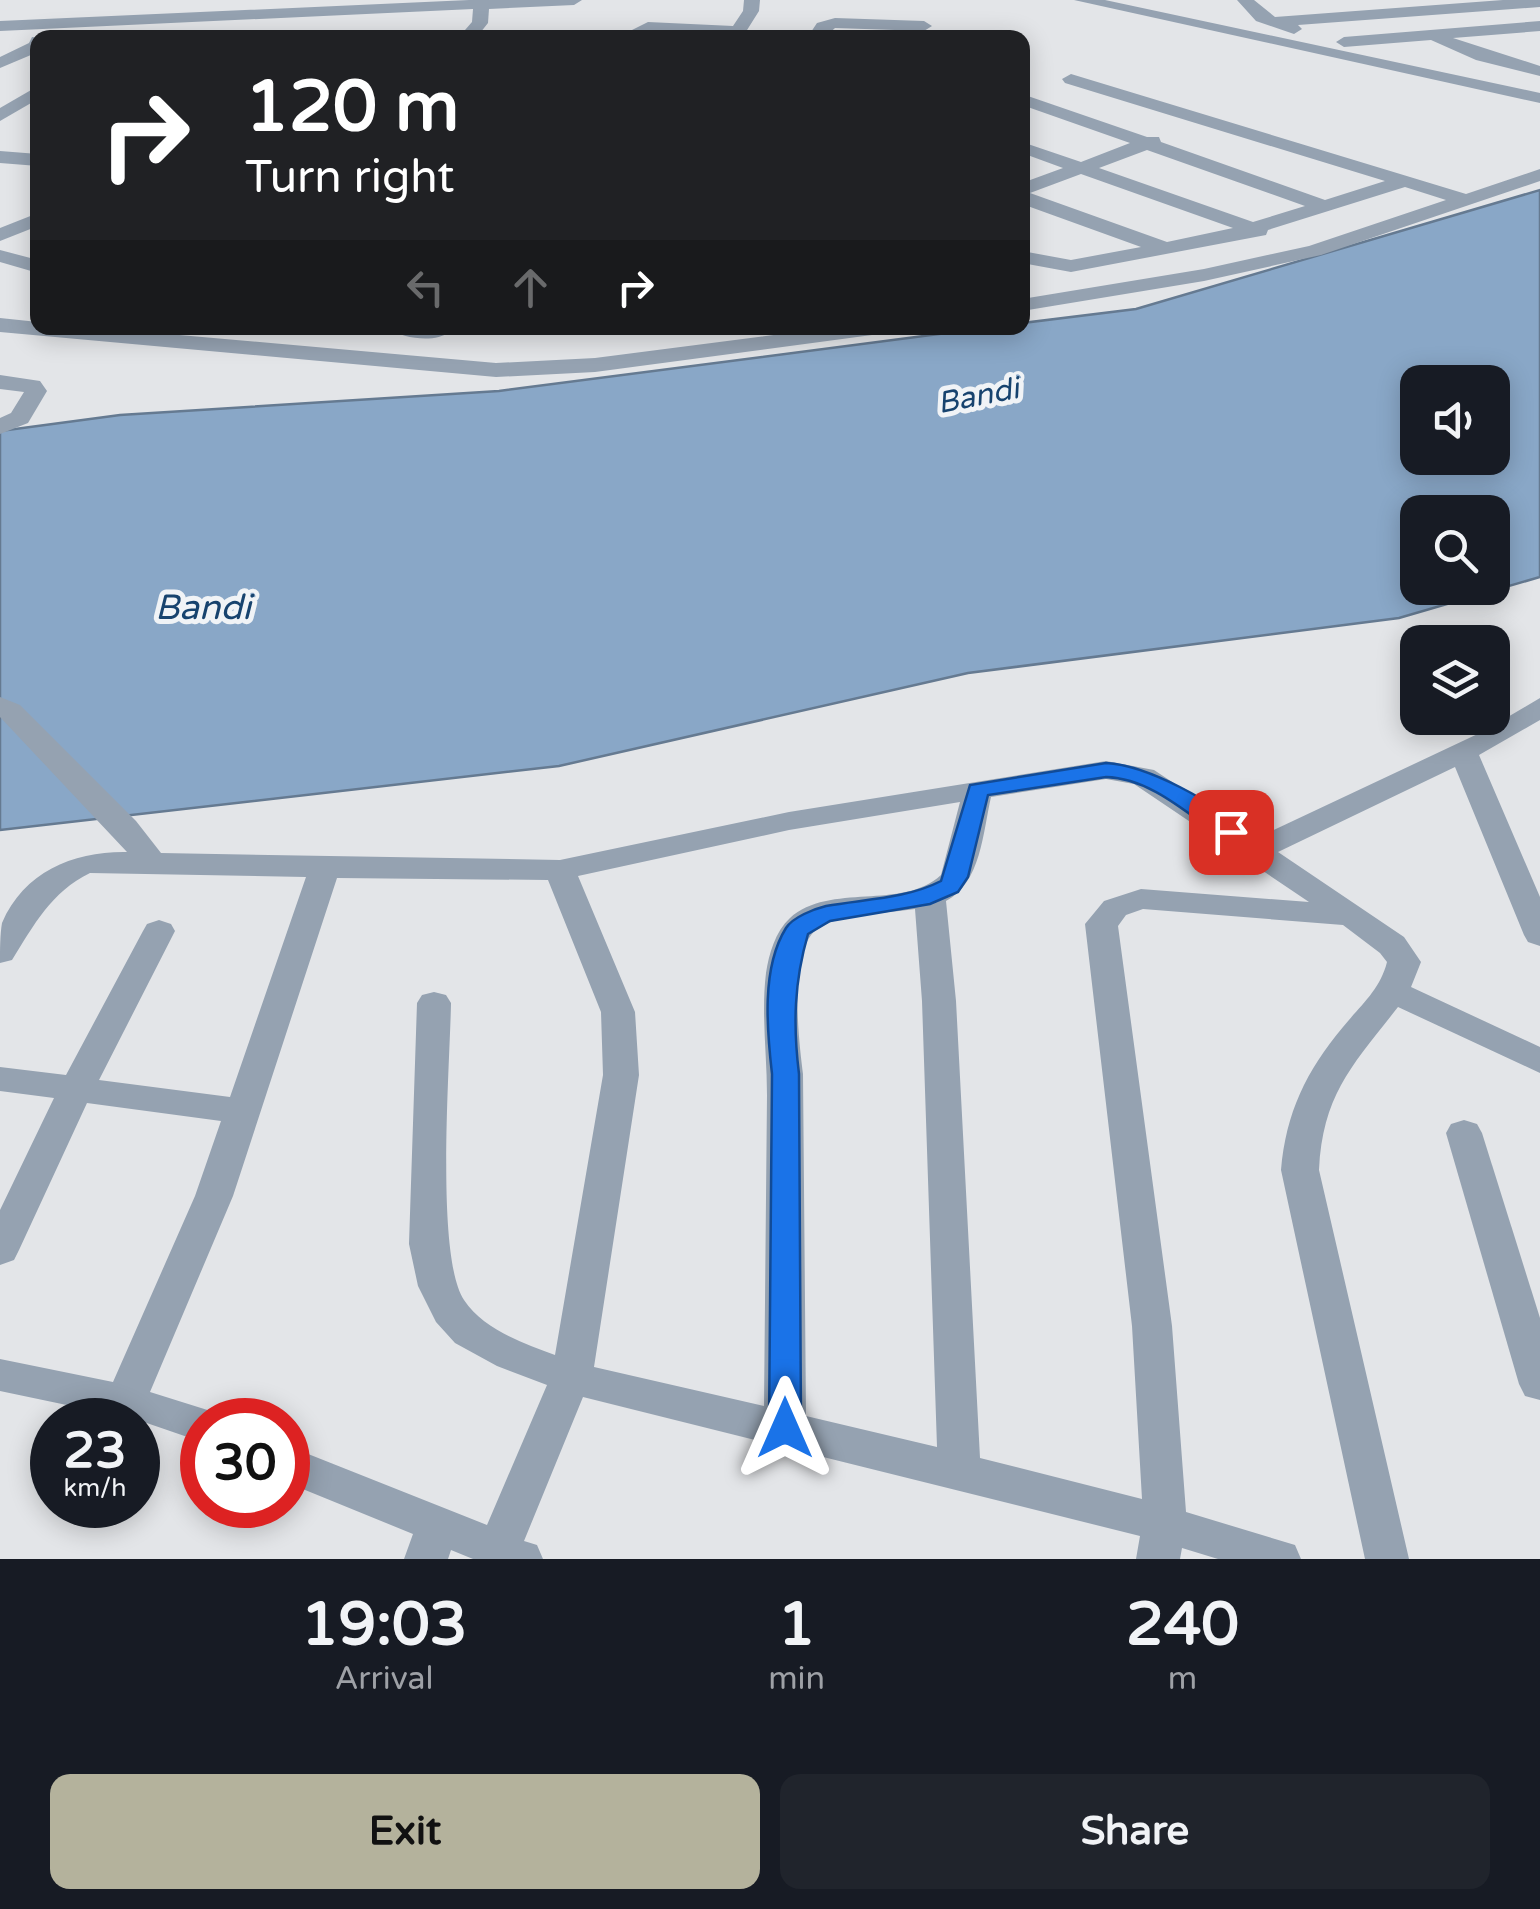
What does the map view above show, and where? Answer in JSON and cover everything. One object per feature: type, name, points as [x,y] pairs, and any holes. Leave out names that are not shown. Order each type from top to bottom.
[{"type":"street","points":[[107,30],[574,0]]},
{"type":"street","points":[[738,30],[751,11],[752,0]]},
{"type":"street","points":[[1082,0],[1377,60],[1540,98]]},
{"type":"street","points":[[1157,0],[1195,5]]},
{"type":"street","points":[[1222,6],[1328,0]]},
{"type":"street","points":[[1376,0],[1435,36],[1540,71]]},
{"type":"street","points":[[1515,1],[1540,15]]},
{"type":"street","points":[[1270,22],[1540,2]]},
{"type":"street","points":[[1247,3],[1270,22],[1540,87]]},
{"type":"street","points":[[473,30],[480,23],[482,4]]},
{"type":"street","points":[[821,30],[835,23],[924,26]]},
{"type":"street","points":[[0,26],[30,32]]},
{"type":"street","points":[[1341,42],[1540,26]]},
{"type":"street","points":[[643,30],[677,30]]},
{"type":"street","points":[[0,63],[30,49]]},
{"type":"street","points":[[1510,64],[1540,57]]},
{"type":"street","points":[[1071,79],[1470,201]]},
{"type":"street","points":[[0,118],[30,97]]},
{"type":"street","points":[[1030,102],[1326,207]]},
{"type":"street","points":[[0,118],[30,120]]},
{"type":"street","points":[[1030,190],[1207,121]]},
{"type":"street","points":[[1030,149],[1314,250]]},
{"type":"street","points":[[0,157],[30,159]]},
{"type":"street","points":[[1030,304],[1204,275],[1314,250],[1470,201],[1540,174]]},
{"type":"street","points":[[1030,258],[1071,266],[1166,249],[1256,230],[1406,181]]},
{"type":"street","points":[[1030,196],[1166,249]]},
{"type":"street","points":[[0,256],[30,265]]},
{"type":"street","points":[[0,325],[30,327]]},
{"type":"street","points":[[154,335],[514,370],[595,366],[821,335]]},
{"type":"street","points":[[0,382],[32,386],[36,391],[16,422],[0,427]]},
{"type":"street","points":[[0,706],[10,711],[114,816],[151,862]]},
{"type":"street","points":[[1258,850],[1463,752],[1540,707]]},
{"type":"street","points":[[1463,752],[1540,936]]},
{"type":"street","points":[[0,952],[34,898],[54,876],[97,861],[560,870],[761,826],[1106,770],[1128,771],[1152,780],[1352,916],[1401,955],[1402,971],[1392,991],[1325,1074],[1310,1101],[1304,1120],[1300,1170],[1388,1559]]},
{"type":"street","points":[[785,1428],[786,1074],[780,1026],[790,944],[806,922],[824,915],[930,897],[949,887],[956,877],[978,790]]},
{"type":"street","points":[[127,1398],[190,1258],[325,867]]},
{"type":"street","points":[[310,1476],[432,1543],[509,1555],[572,1374],[621,1075],[618,1012],[560,870]]},
{"type":"street","points":[[930,897],[940,1001],[959,1471]]},
{"type":"street","points":[[1162,1541],[1152,1326],[1101,924],[1115,908],[1141,899],[1352,916]]},
{"type":"street","points":[[0,1250],[76,1089],[159,931]]},
{"type":"street","points":[[1392,991],[1540,1061]]},
{"type":"street","points":[[434,1002],[428,1244],[439,1293],[464,1328],[480,1340],[572,1374],[959,1471],[1162,1541],[1280,1559]]},
{"type":"street","points":[[0,1079],[243,1111]]},
{"type":"street","points":[[1464,1134],[1540,1384]]},
{"type":"street","points":[[0,1374],[112,1398]]},
{"type":"water","name":"Bandi","points":[[1540,190],[1540,577],[1510,586],[1510,495],[1400,495],[1400,605],[1444,605],[1399,618],[968,673],[559,766],[0,830],[0,431],[120,415],[499,391],[931,335],[1030,335],[1030,322],[1136,309]]},
{"type":"route","points":[[785,1428],[786,1074],[780,1026],[786,965],[797,930],[824,915],[930,897],[949,887],[956,877],[978,790],[1106,770],[1128,771],[1152,780],[1231,832]]}]
